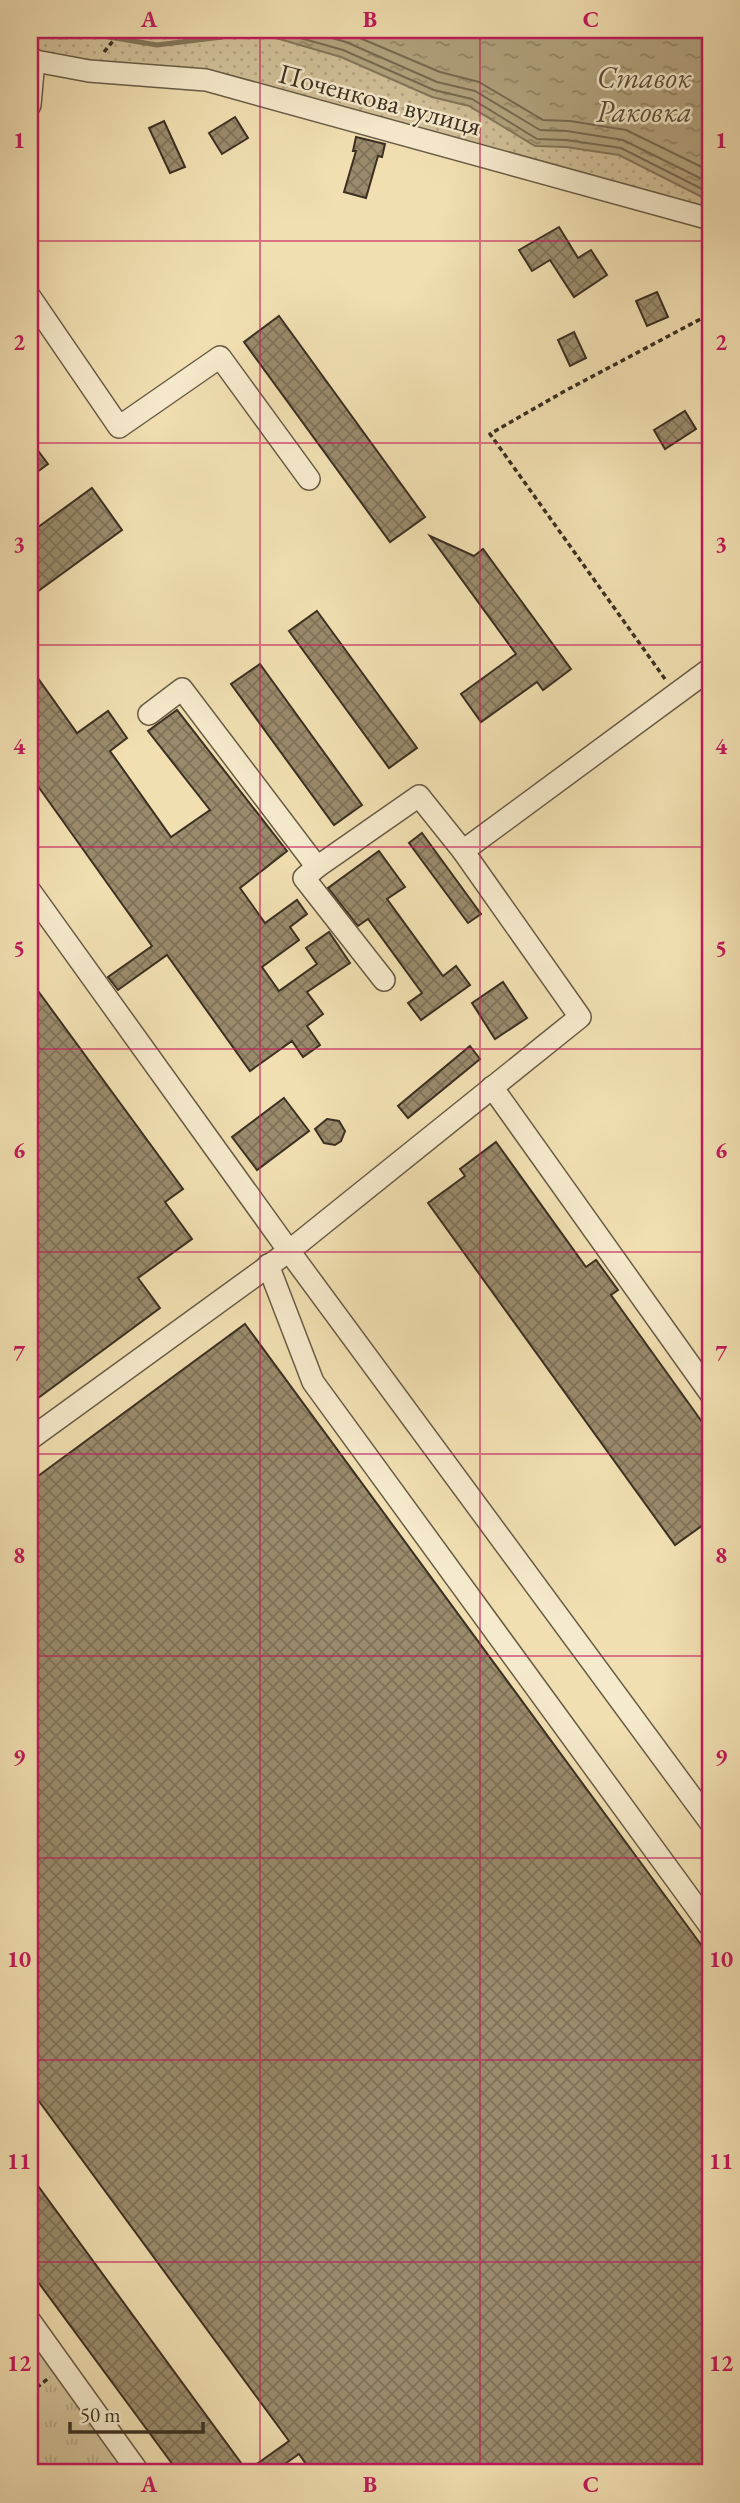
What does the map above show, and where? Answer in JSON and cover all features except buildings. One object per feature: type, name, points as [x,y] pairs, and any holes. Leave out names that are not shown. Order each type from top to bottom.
[{"type":"street","name":"Поченкова вулиця","points":[[32,60],[89,71],[206,80],[710,219]]},
{"type":"street","points":[[30,106],[32,60]]},
{"type":"street","points":[[30,297],[119,428],[220,357],[309,479]]},
{"type":"street","points":[[463,851],[710,669]]},
{"type":"street","points":[[149,714],[182,689],[317,867]]},
{"type":"street","points":[[30,1439],[289,1251],[580,1017],[463,851],[419,796],[304,878],[384,980]]},
{"type":"street","points":[[30,891],[289,1251],[710,1822]]},
{"type":"street","points":[[492,1087],[710,1393]]},
{"type":"street","points":[[268,1265],[313,1382],[710,1926]]},
{"type":"street","points":[[30,2321],[139,2473]]},
{"type":"path","points":[[89,71],[122,30]]},
{"type":"path","points":[[676,694],[490,434],[710,314]]},
{"type":"green space","points":[[30,30],[710,30],[710,219],[206,80],[30,60]]},
{"type":"green space","points":[[30,2321],[139,2473],[30,2473]]},
{"type":"water","name":"Ставок Раковка","points":[[260,30],[710,30],[710,201],[619,155],[566,147],[535,146],[469,106],[432,97],[341,57],[262,34]]},
{"type":"waterway","points":[[59,37],[97,35],[157,45],[222,37],[229,30]]}]
